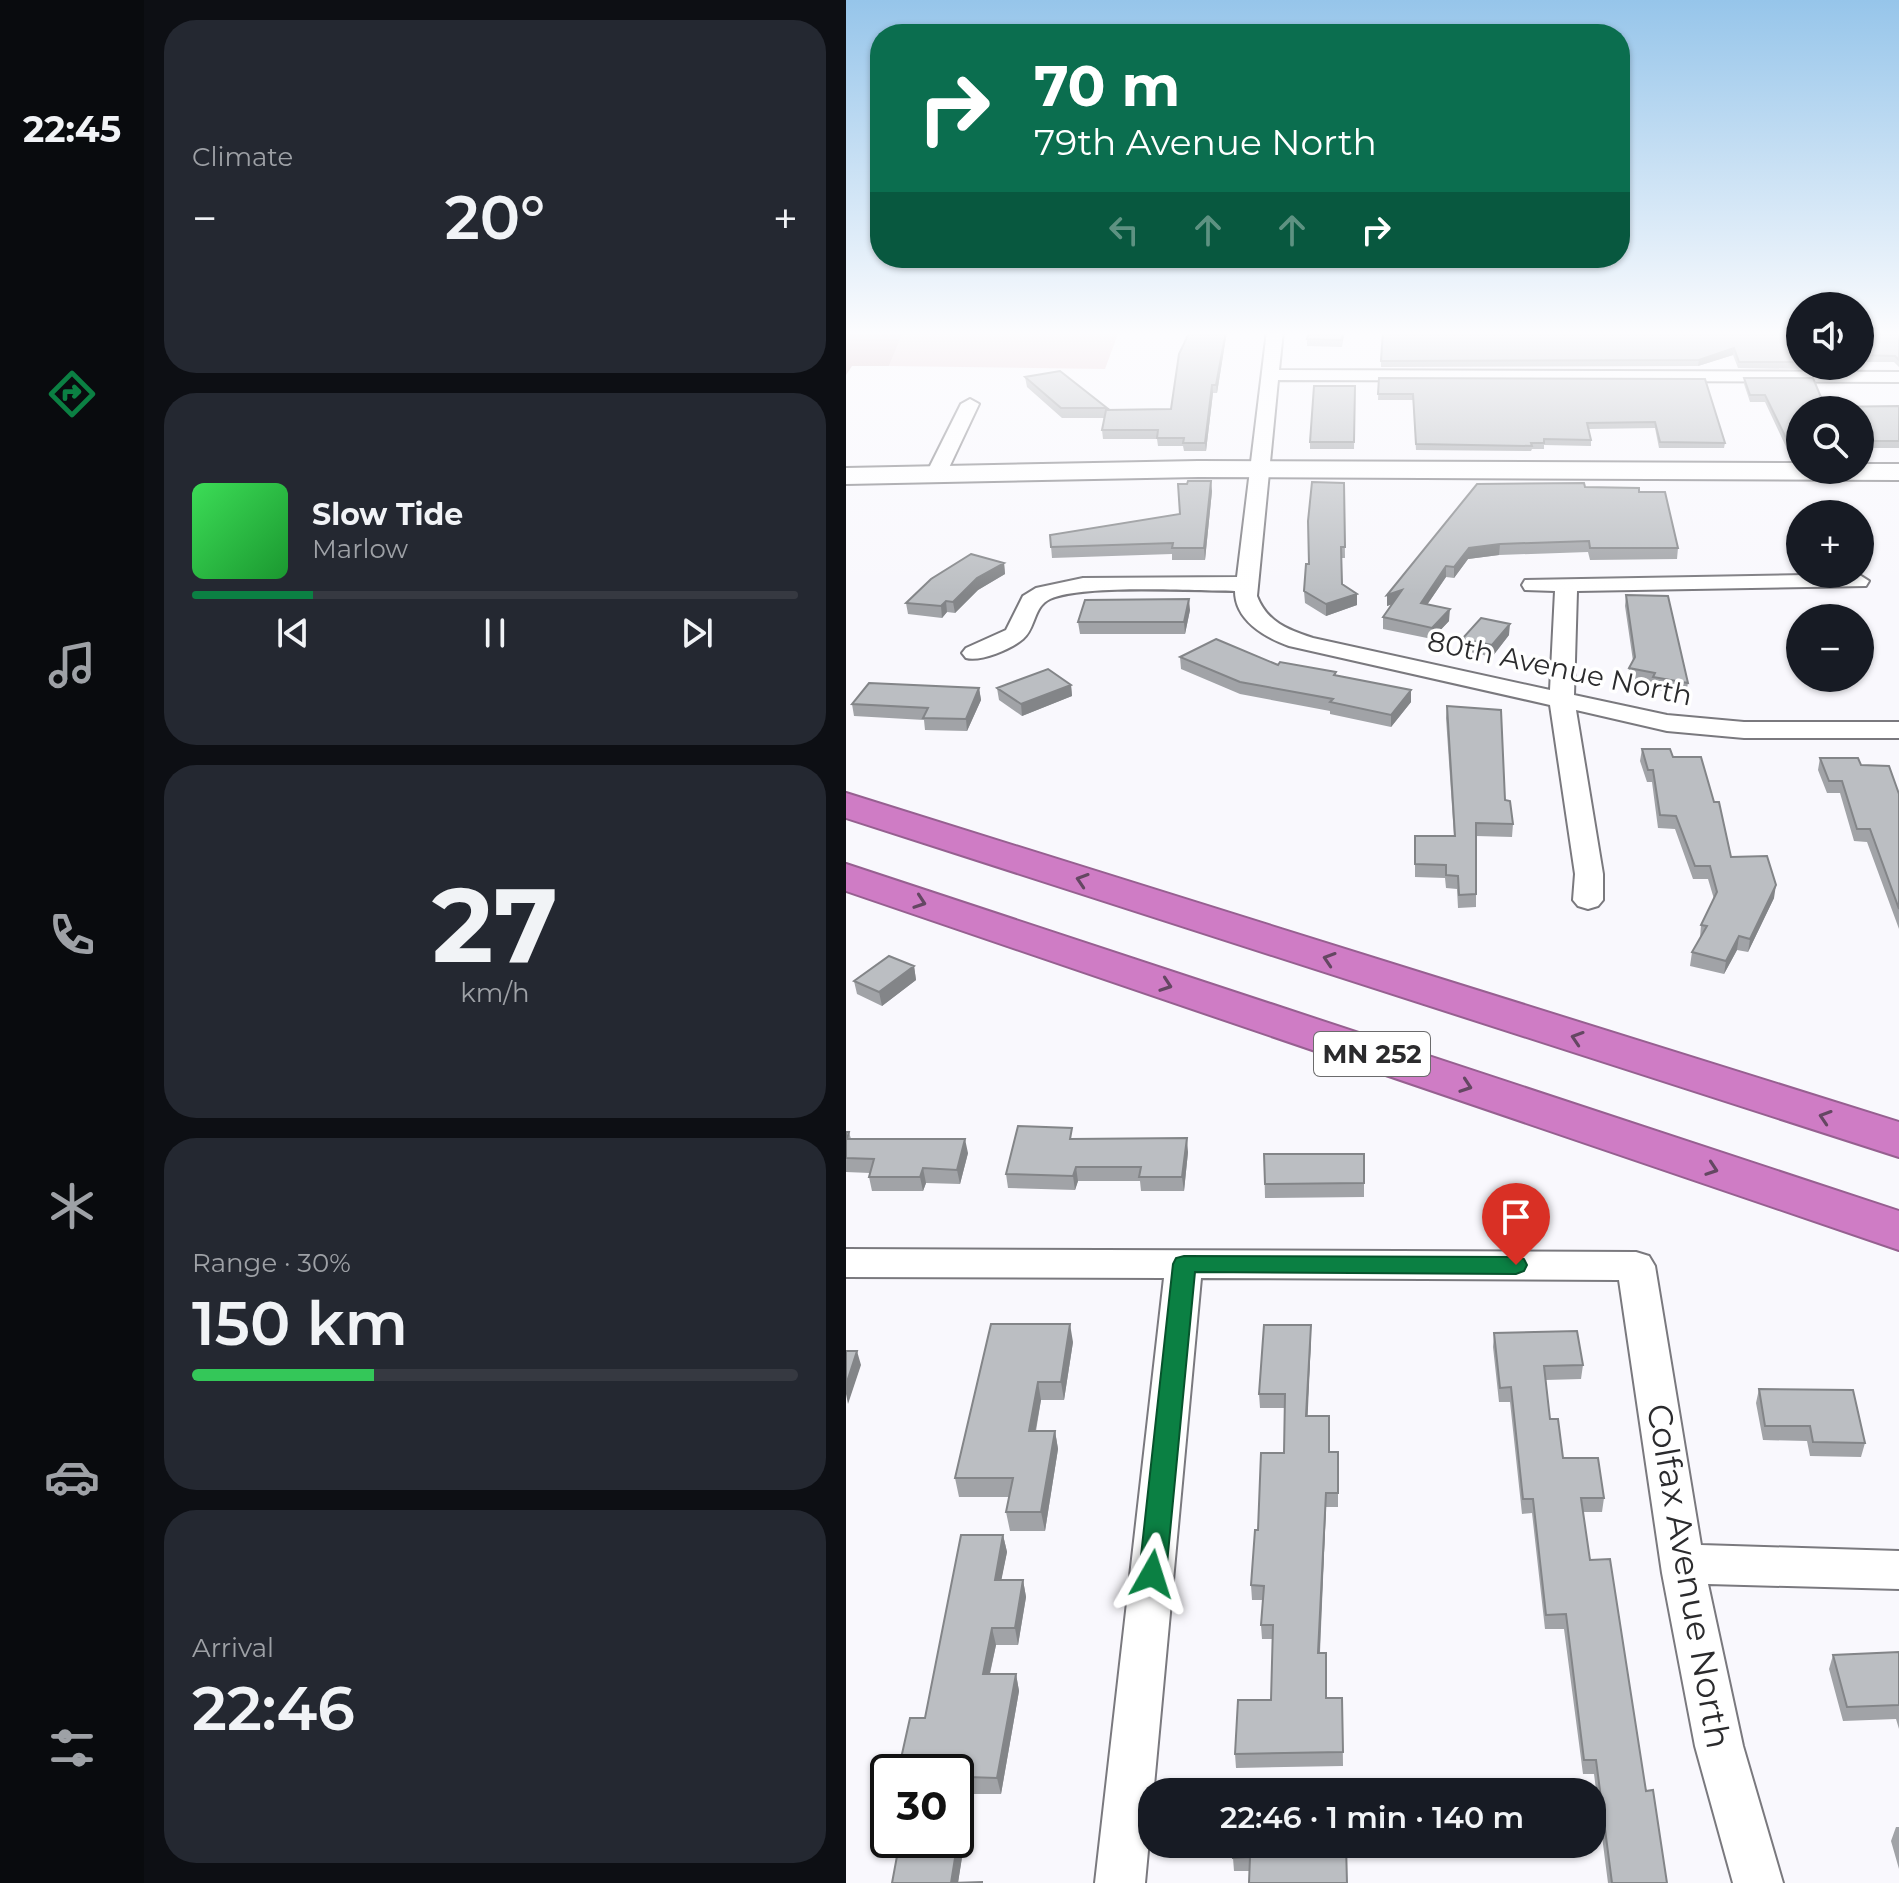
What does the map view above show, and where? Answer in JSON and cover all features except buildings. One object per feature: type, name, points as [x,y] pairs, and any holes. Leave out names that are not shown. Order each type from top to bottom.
[{"type":"highway","name":"MN 252","points":[[846,805],[1899,1140]]},
{"type":"highway","name":"MN 252","points":[[846,877],[1899,1231]]},
{"type":"street","points":[[938,470],[963,419]]},
{"type":"street","points":[[974,653],[1015,634],[1031,601],[1062,588],[1247,584],[1265,419]]},
{"type":"street","points":[[846,466],[938,470],[1899,472]]},
{"type":"street","points":[[846,476],[938,470]]},
{"type":"street","points":[[1533,585],[1786,582]]},
{"type":"street","name":"80th Avenue North","points":[[1247,584],[1250,611],[1261,624],[1281,636],[1628,717],[1706,728],[1899,730]]},
{"type":"street","points":[[1566,585],[1562,701],[1589,874],[1588,900]]},
{"type":"street","points":[[846,1263],[1184,1264],[1120,1883]]},
{"type":"street","name":"Colfax Avenue North","points":[[1184,1264],[1636,1266],[1683,1564],[1719,1746],[1758,1883]]},
{"type":"street","points":[[1683,1564],[1899,1570]]},
{"type":"route","points":[[1152,1574],[1184,1264],[1516,1265]]}]
